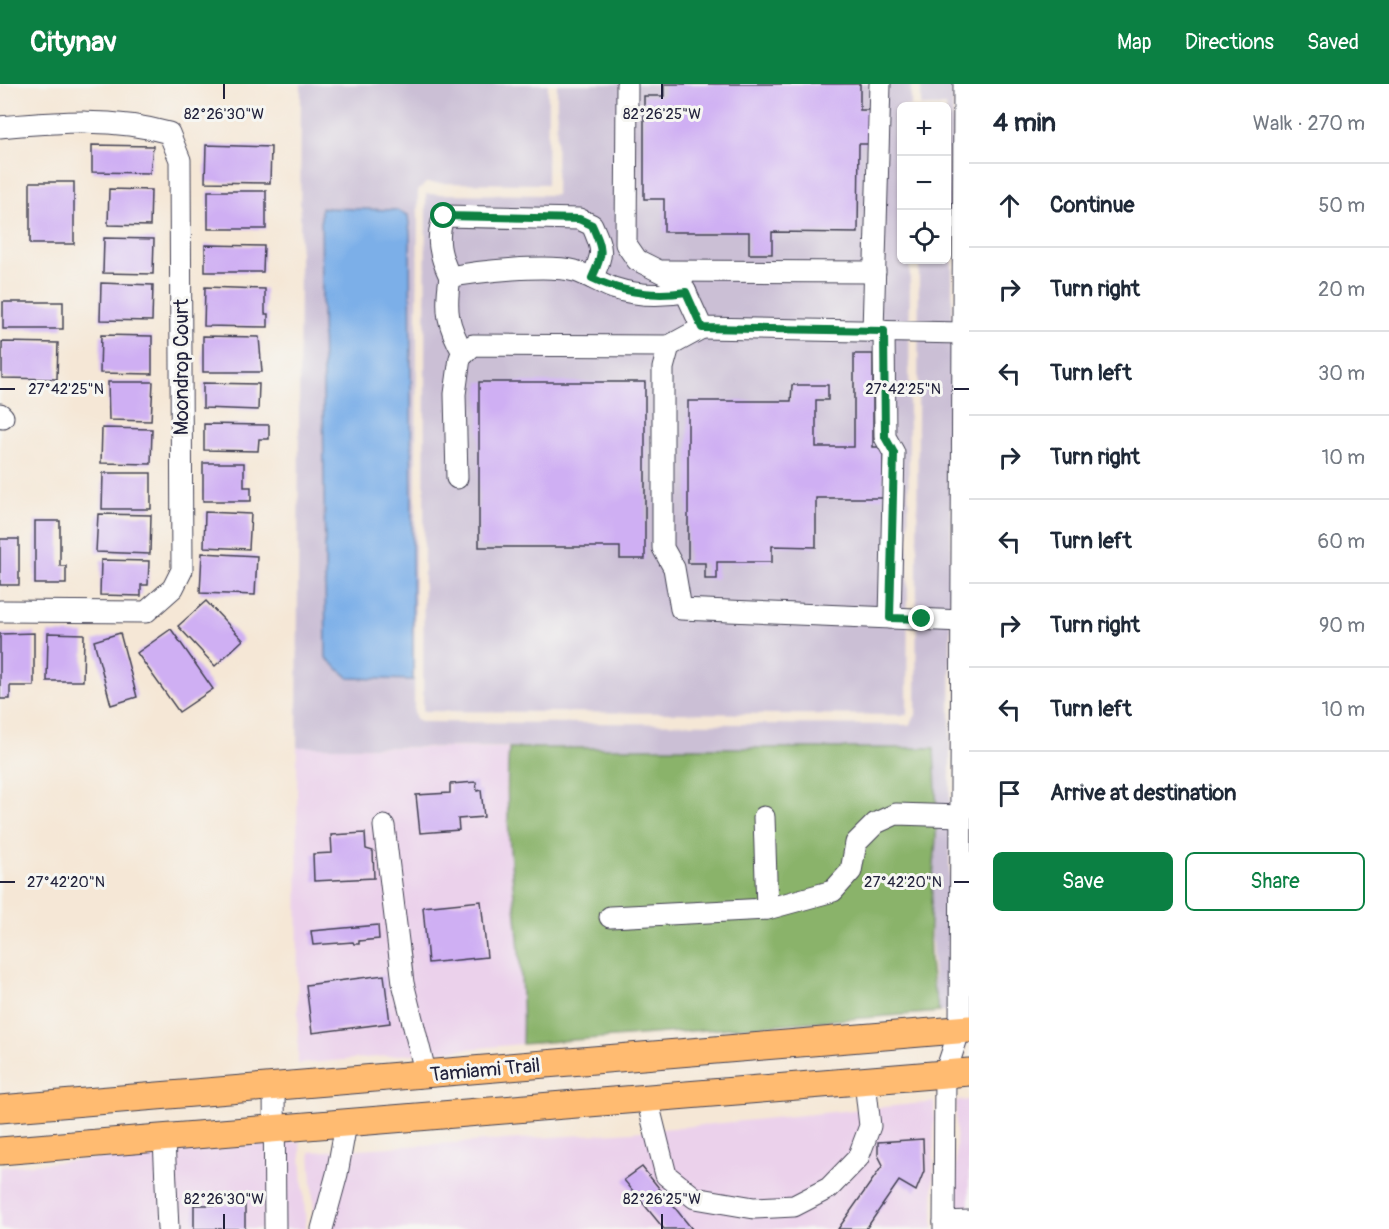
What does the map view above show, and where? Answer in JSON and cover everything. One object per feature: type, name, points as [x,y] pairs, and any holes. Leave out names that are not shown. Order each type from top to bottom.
[{"type":"main road","name":"Tamiami Trail","points":[[0,1109],[964,1029]]},
{"type":"main road","points":[[0,1152],[957,1073]]},
{"type":"street","points":[[627,84],[626,244],[637,260],[681,282],[702,328]]},
{"type":"street","points":[[880,84],[875,272],[885,437],[894,453],[890,618]]},
{"type":"street","points":[[966,93],[961,816],[964,1029],[957,1073],[944,1226],[969,1221]]},
{"type":"street","name":"Moondrop Court","points":[[0,127],[69,122],[138,124],[169,133],[180,160],[182,558],[182,570],[173,588],[146,612],[0,611]]},
{"type":"street","points":[[464,354],[454,338],[445,311],[450,277],[442,259],[438,231],[444,216],[579,219],[592,225],[602,246],[602,256],[592,278]]},
{"type":"street","points":[[450,277],[532,270],[573,271],[627,291],[656,295],[686,292]]},
{"type":"street","points":[[662,271],[875,272]]},
{"type":"street","points":[[457,478],[456,394],[460,358],[473,345],[669,346],[702,328],[963,333]]},
{"type":"street","points":[[669,346],[663,368],[663,548],[674,568],[681,609],[962,621]]},
{"type":"street","points":[[610,917],[767,909],[833,891],[851,871],[856,843],[876,823],[896,813],[961,816]]},
{"type":"street","points":[[764,817],[767,909]]},
{"type":"street","points":[[384,826],[403,983],[426,1075]]},
{"type":"street","points":[[647,1099],[666,1174],[695,1198],[754,1208],[794,1206],[829,1188],[858,1158],[870,1126],[865,1081]]},
{"type":"street","points":[[274,1087],[275,1229]]},
{"type":"street","points":[[322,1229],[338,1174],[346,1124]]},
{"type":"street","points":[[164,1139],[168,1229]]},
{"type":"shaded area","points":[[301,84],[548,84],[547,184],[426,183],[418,191],[414,714],[417,720],[423,722],[909,725],[916,715],[919,264],[951,264],[951,102],[921,102],[921,84],[953,84],[949,1011],[940,1012],[935,996],[930,912],[937,835],[933,748],[297,747]]},
{"type":"shaded area","points":[[557,84],[911,84],[911,102],[897,102],[897,264],[910,264],[907,715],[423,711],[426,194],[556,195]]},
{"type":"shaded area","points":[[297,747],[509,748],[506,789],[524,997],[522,1044],[298,1064]]},
{"type":"shaded area","points":[[969,1100],[969,1229],[956,1229],[956,1101]]},
{"type":"shaded area","points":[[934,1102],[933,1229],[315,1229],[310,1152],[632,1132]]},
{"type":"shaded area","points":[[300,1141],[306,1229],[0,1229],[0,1167]]},
{"type":"green space","points":[[509,748],[934,748],[937,826],[930,948],[934,992],[940,1012],[522,1044],[521,970],[508,822]]},
{"type":"water","points":[[321,208],[397,210],[408,215],[410,233],[413,680],[349,678],[326,658]]},
{"type":"building","points":[[664,84],[860,84],[860,110],[871,110],[871,144],[859,144],[858,233],[772,232],[772,254],[749,254],[749,232],[664,232],[664,199],[644,199],[644,96],[664,96]]},
{"type":"building","points":[[92,145],[153,146],[150,173],[92,172]]},
{"type":"building","points":[[206,145],[271,147],[270,183],[205,182]]},
{"type":"building","points":[[30,182],[74,182],[74,244],[30,244]]},
{"type":"building","points":[[109,189],[151,190],[150,226],[108,225]]},
{"type":"building","points":[[208,191],[266,191],[266,229],[208,229]]},
{"type":"building","points":[[104,238],[154,239],[153,274],[103,273]]},
{"type":"building","points":[[205,245],[264,246],[263,272],[205,272]]},
{"type":"building","points":[[101,283],[153,285],[152,321],[100,320]]},
{"type":"building","points":[[205,287],[265,289],[265,314],[268,314],[268,327],[204,326]]},
{"type":"building","points":[[3,302],[63,302],[63,329],[3,329]]},
{"type":"building","points":[[101,335],[152,336],[152,374],[100,373]]},
{"type":"building","points":[[203,336],[259,337],[262,372],[203,372]]},
{"type":"building","points":[[2,342],[58,343],[57,379],[2,378]]},
{"type":"building","points":[[854,354],[873,354],[873,447],[883,447],[883,498],[816,498],[816,547],[772,546],[772,562],[717,562],[717,579],[705,579],[705,563],[688,563],[688,401],[791,401],[792,385],[828,385],[828,400],[816,400],[816,447],[854,447]]},
{"type":"building","points":[[108,382],[153,382],[151,421],[109,420]]},
{"type":"building","points":[[479,382],[645,382],[645,559],[620,559],[620,547],[479,547]]},
{"type":"building","points":[[203,383],[259,384],[258,410],[203,408]]},
{"type":"building","points":[[204,424],[269,425],[269,439],[259,439],[258,451],[204,450]]},
{"type":"building","points":[[102,428],[152,429],[151,464],[101,463]]},
{"type":"building","points":[[203,463],[244,463],[244,487],[251,487],[251,501],[203,501]]},
{"type":"building","points":[[103,473],[151,473],[151,509],[102,509]]},
{"type":"building","points":[[205,512],[251,514],[249,549],[204,547]]},
{"type":"building","points":[[98,514],[151,515],[150,554],[96,552]]},
{"type":"building","points":[[35,521],[60,521],[60,566],[66,566],[66,584],[35,584]]},
{"type":"building","points":[[0,539],[19,539],[19,585],[0,585]]},
{"type":"building","points":[[202,553],[257,556],[255,595],[200,593]]},
{"type":"building","points":[[101,560],[149,561],[148,585],[141,585],[141,596],[100,595]]},
{"type":"building","points":[[206,601],[243,640],[215,666],[178,626]]},
{"type":"building","points":[[171,629],[213,689],[179,712],[137,653]]},
{"type":"building","points":[[34,633],[34,686],[10,686],[10,699],[0,699],[0,634]]},
{"type":"building","points":[[48,633],[84,634],[83,681],[47,681]]},
{"type":"building","points":[[120,633],[137,697],[111,705],[94,641]]},
{"type":"building","points":[[476,782],[477,791],[481,790],[484,817],[458,819],[459,830],[420,833],[416,795],[450,793],[450,784]]},
{"type":"building","points":[[365,833],[366,849],[373,851],[374,878],[314,881],[313,854],[332,853],[331,835]]},
{"type":"building","points":[[481,901],[487,957],[428,963],[423,907]]},
{"type":"building","points":[[378,925],[379,939],[359,941],[359,944],[353,942],[313,945],[311,931]]},
{"type":"building","points":[[384,975],[390,1023],[312,1033],[306,985]]},
{"type":"building","points":[[923,1139],[924,1171],[916,1191],[899,1181],[866,1229],[838,1229],[883,1165],[878,1155],[878,1142]]},
{"type":"building","points":[[642,1167],[692,1229],[664,1229],[624,1180]]},
{"type":"building","points":[[194,1205],[245,1205],[245,1229],[194,1229]]},
{"type":"route","points":[[444,216],[579,219],[592,225],[602,246],[602,256],[592,278],[611,287],[646,294],[686,292],[702,328],[884,331],[885,437],[894,453],[890,618],[922,619]]}]
